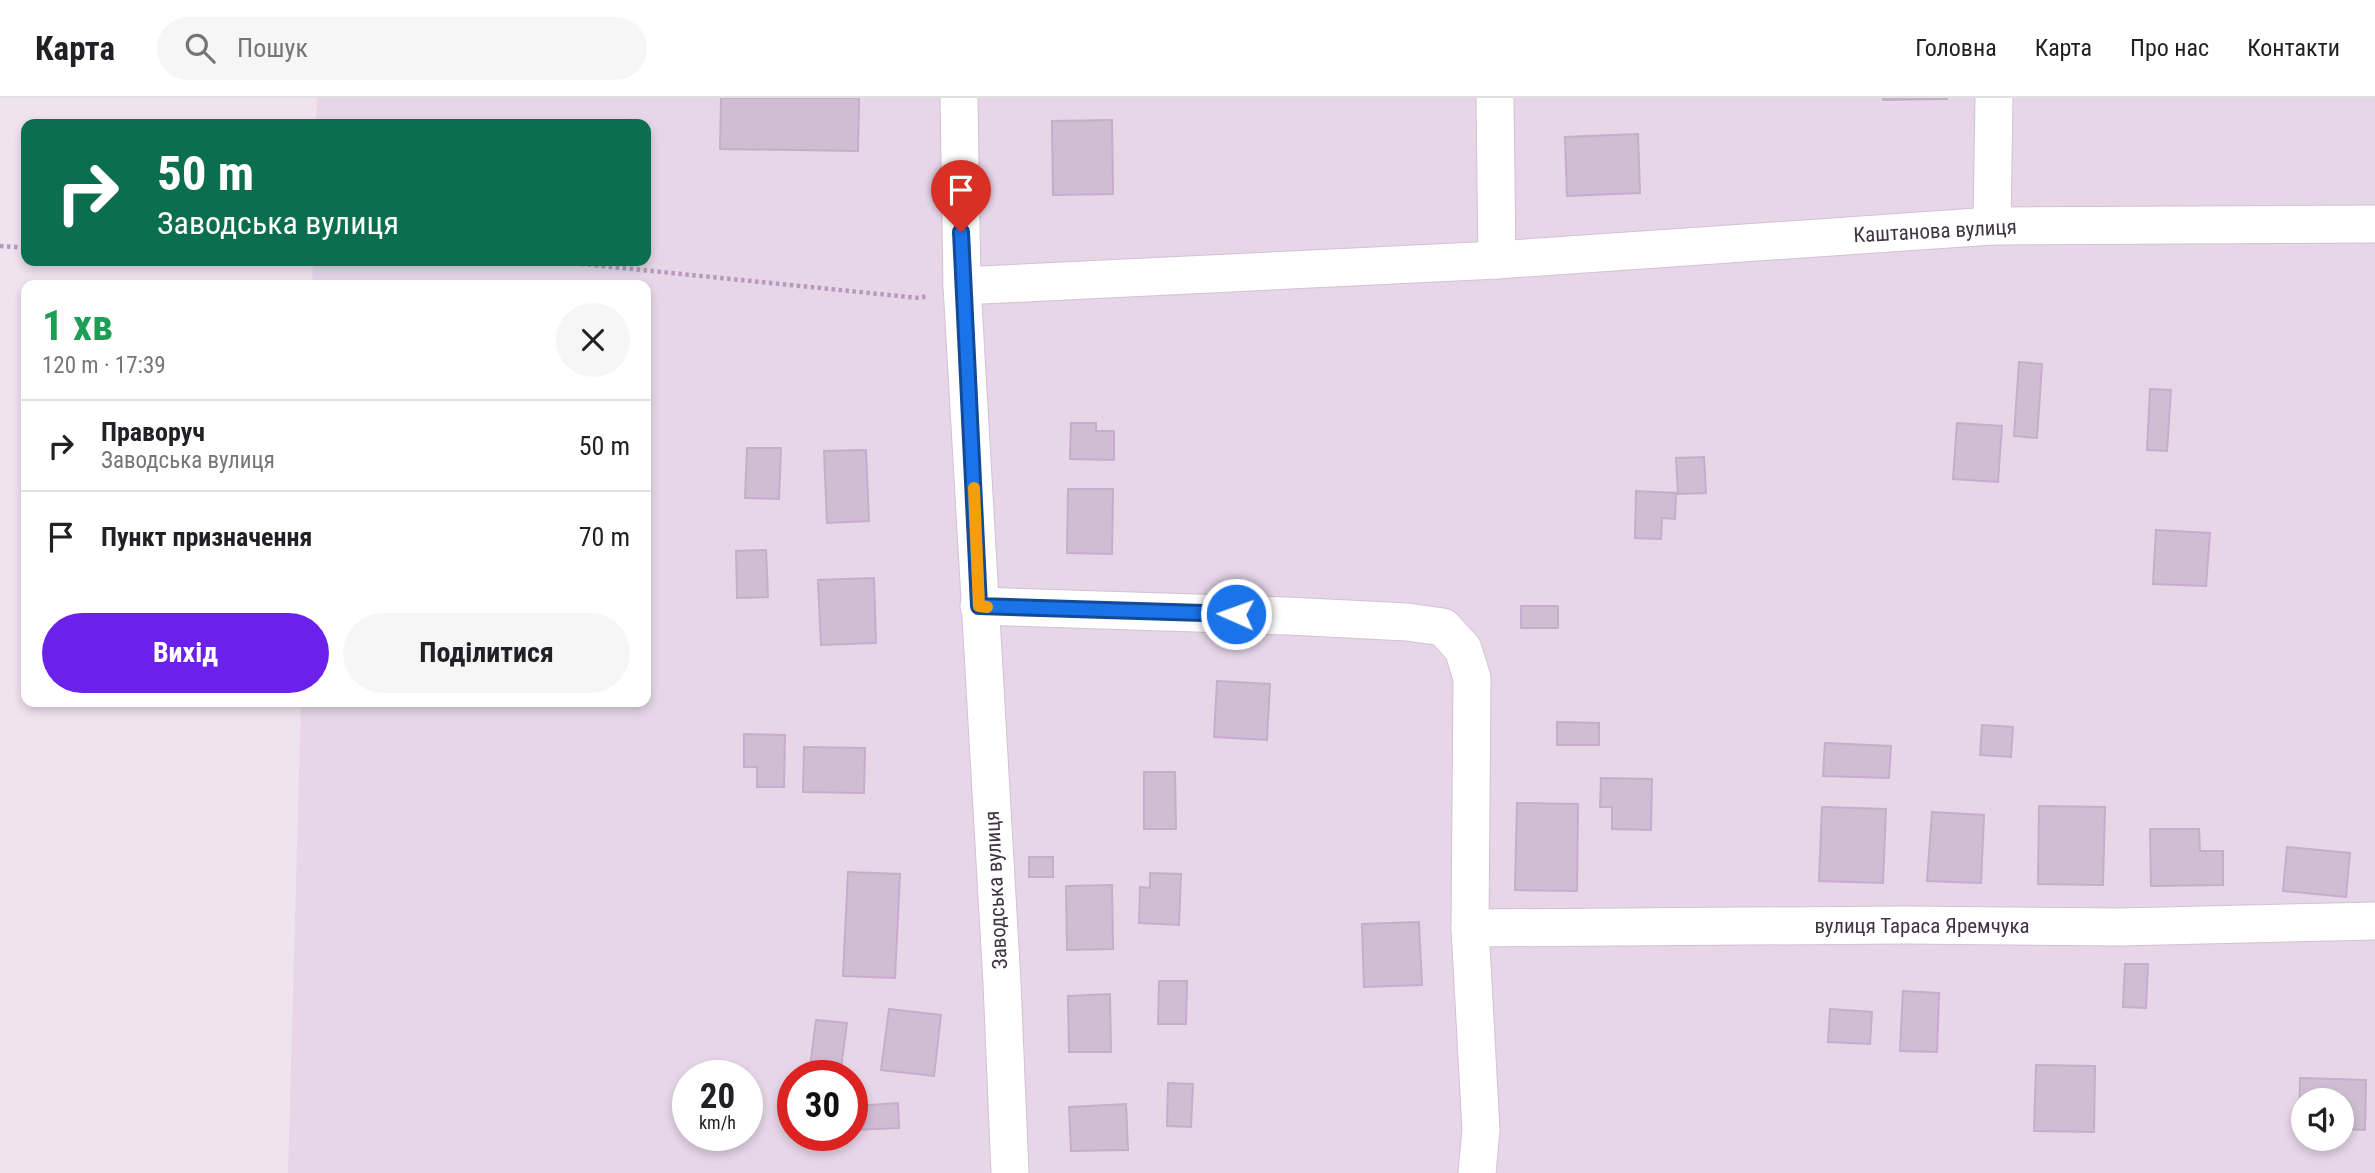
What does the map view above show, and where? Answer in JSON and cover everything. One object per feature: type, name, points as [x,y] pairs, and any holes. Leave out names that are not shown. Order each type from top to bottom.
[{"type":"street","name":"Заводська вулиця","points":[[959,98],[962,286],[1004,1020],[1010,1173]]},
{"type":"street","points":[[1495,98],[1497,260]]},
{"type":"street","points":[[1993,226],[1994,98]]},
{"type":"street","name":"Каштанова вулиця","points":[[962,286],[1497,260],[1993,226],[2375,223]]},
{"type":"street","points":[[979,606],[1288,615],[1407,622],[1443,627],[1463,649],[1472,678],[1469,928],[1481,1130],[1477,1173]]},
{"type":"street","name":"вулиця Тараса Яремчука","points":[[1469,928],[1905,925],[2121,927],[2375,921]]},
{"type":"street","points":[[1481,1130],[1504,1173]]},
{"type":"path","points":[[0,246],[21,248]]},
{"type":"path","points":[[602,266],[919,298],[962,286]]},
{"type":"shaded area","points":[[317,98],[2375,98],[2375,1173],[288,1173],[301,707],[651,707],[651,280],[312,280],[313,266],[651,266],[651,119],[316,119]]},
{"type":"building","points":[[721,98],[859,98],[858,151],[720,149]]},
{"type":"building","points":[[1947,98],[1947,99],[1883,100]]},
{"type":"building","points":[[1112,120],[1113,194],[1053,195],[1052,121]]},
{"type":"building","points":[[1638,134],[1640,193],[1567,196],[1565,137]]},
{"type":"building","points":[[2019,362],[2042,364],[2037,438],[2014,436]]},
{"type":"building","points":[[2150,389],[2171,390],[2167,451],[2147,450]]},
{"type":"building","points":[[1071,423],[1096,423],[1096,431],[1114,431],[1114,460],[1070,459]]},
{"type":"building","points":[[1957,423],[2002,426],[1998,482],[1953,479]]},
{"type":"building","points":[[747,448],[781,448],[779,499],[745,498]]},
{"type":"building","points":[[866,450],[869,521],[827,523],[824,451]]},
{"type":"building","points":[[1704,457],[1706,493],[1678,494],[1676,458]]},
{"type":"building","points":[[1068,489],[1113,489],[1112,554],[1067,553]]},
{"type":"building","points":[[1636,491],[1676,493],[1675,519],[1662,518],[1661,539],[1635,538]]},
{"type":"building","points":[[2156,530],[2210,533],[2206,586],[2153,584]]},
{"type":"building","points":[[766,550],[768,597],[737,598],[736,551]]},
{"type":"building","points":[[874,578],[876,643],[821,645],[818,580]]},
{"type":"building","points":[[1521,606],[1558,606],[1558,628],[1521,628]]},
{"type":"building","points":[[1217,681],[1270,684],[1267,740],[1214,737]]},
{"type":"building","points":[[1557,722],[1599,723],[1599,745],[1557,745]]},
{"type":"building","points":[[1982,725],[2013,727],[2011,757],[1980,755]]},
{"type":"building","points":[[744,734],[785,735],[784,787],[757,787],[757,767],[744,767]]},
{"type":"building","points":[[1825,743],[1891,746],[1889,778],[1823,776]]},
{"type":"building","points":[[804,747],[865,748],[864,793],[803,792]]},
{"type":"building","points":[[1144,772],[1175,772],[1176,829],[1144,829]]},
{"type":"building","points":[[1601,778],[1652,779],[1651,830],[1612,829],[1612,807],[1600,807]]},
{"type":"building","points":[[1517,803],[1578,804],[1577,891],[1515,890]]},
{"type":"building","points":[[2039,806],[2105,807],[2103,885],[2038,884]]},
{"type":"building","points":[[1822,807],[1886,809],[1883,883],[1819,881]]},
{"type":"building","points":[[1932,812],[1984,815],[1981,883],[1927,881]]},
{"type":"building","points":[[2150,829],[2199,829],[2200,851],[2223,851],[2223,885],[2151,886]]},
{"type":"building","points":[[2287,847],[2350,853],[2346,897],[2283,891]]},
{"type":"building","points":[[1029,857],[1053,857],[1053,877],[1029,877]]},
{"type":"building","points":[[848,872],[900,874],[895,978],[843,976]]},
{"type":"building","points":[[1150,873],[1181,874],[1179,925],[1139,923],[1140,887],[1150,888]]},
{"type":"building","points":[[1112,885],[1113,949],[1067,950],[1066,886]]},
{"type":"building","points":[[1419,922],[1422,985],[1364,987],[1362,924]]},
{"type":"building","points":[[2125,964],[2148,964],[2146,1008],[2123,1007]]},
{"type":"building","points":[[1159,981],[1187,981],[1186,1024],[1158,1024]]},
{"type":"building","points":[[1903,991],[1939,993],[1937,1052],[1900,1051]]},
{"type":"building","points":[[1110,994],[1111,1052],[1069,1052],[1068,996]]},
{"type":"building","points":[[889,1009],[941,1015],[934,1076],[881,1070]]},
{"type":"building","points":[[1830,1009],[1872,1012],[1870,1044],[1828,1042]]},
{"type":"building","points":[[816,1020],[847,1023],[842,1060],[811,1060]]},
{"type":"building","points":[[2036,1065],[2095,1066],[2094,1132],[2034,1131]]},
{"type":"building","points":[[2300,1078],[2366,1080],[2365,1130],[2354,1130],[2354,1088],[2300,1088]]},
{"type":"building","points":[[1168,1083],[1193,1084],[1191,1127],[1167,1126]]},
{"type":"building","points":[[898,1103],[899,1128],[868,1129],[868,1105]]},
{"type":"building","points":[[1126,1104],[1128,1150],[1071,1151],[1069,1107]]},
{"type":"slow traffic","points":[[974,488],[979,606],[987,607]]},
{"type":"route","points":[[961,232],[979,606],[1236,614]]}]
